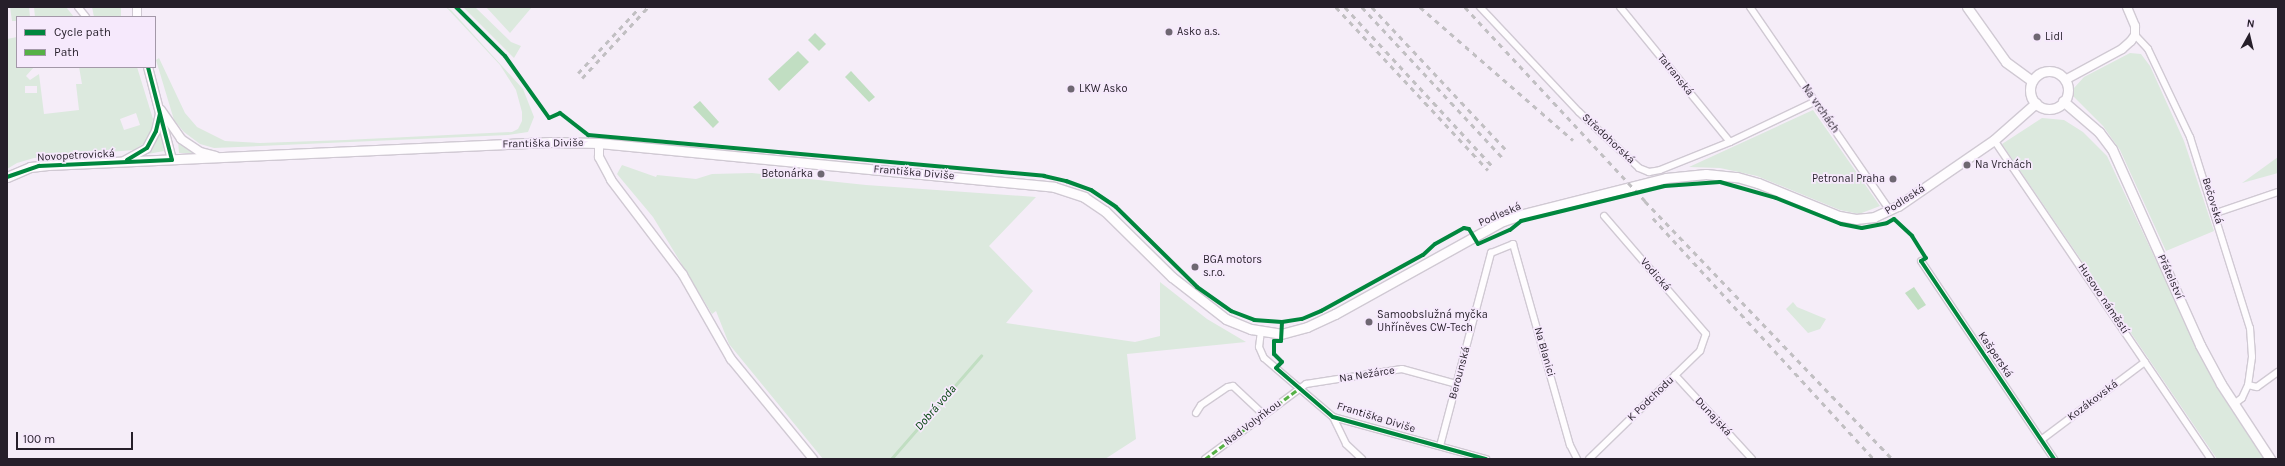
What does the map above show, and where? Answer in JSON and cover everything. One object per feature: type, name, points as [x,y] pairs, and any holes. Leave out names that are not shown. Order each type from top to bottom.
[{"type":"main road","points":[[1967,7],[2006,62],[2032,81]]},
{"type":"main road","points":[[2048,71],[2057,73],[2065,80],[2067,94],[2063,101],[2049,108],[2036,103],[2031,95],[2032,81],[2039,74],[2048,71]]},
{"type":"main road","name":"Přátelství","points":[[2063,101],[2099,132],[2112,149],[2200,345],[2234,404],[2270,459]]},
{"type":"main road","name":"Podleská","points":[[1261,331],[1292,333],[1307,327],[1503,221],[1523,214],[1677,176],[1715,174],[1748,180],[1848,218],[1874,217],[1890,211],[1994,140],[2036,103]]},
{"type":"main road","name":"Františka Diviše","points":[[240,158],[545,143],[599,143],[930,174],[1064,190],[1084,198],[1105,211],[1172,277],[1209,308],[1226,319],[1261,331]]},
{"type":"main road","name":"Novopetrovická","points":[[7,177],[40,166],[240,158]]},
{"type":"street","points":[[78,7],[85,16]]},
{"type":"street","name":"Středohorská","points":[[1480,7],[1579,112],[1639,168],[1649,172],[1660,170],[1730,142],[1814,102]]},
{"type":"street","name":"Tatranská","points":[[1620,7],[1730,142]]},
{"type":"street","name":"Na vrchách","points":[[1750,7],[1890,211]]},
{"type":"street","name":"Bečovská","points":[[2127,7],[2135,26],[2135,35],[2148,49],[2190,137],[2216,213],[2250,328],[2252,357],[2248,385],[2242,398],[2234,404]]},
{"type":"street","points":[[2065,80],[2122,48],[2135,35]]},
{"type":"street","points":[[148,68],[161,110],[172,160]]},
{"type":"street","points":[[161,110],[181,140],[190,147],[216,156],[240,158]]},
{"type":"street","points":[[121,162],[137,155],[146,148],[156,131],[161,110]]},
{"type":"street","name":"Husovo náměstí","points":[[1994,140],[2211,459]]},
{"type":"street","points":[[599,143],[599,157],[611,180],[683,275],[731,359],[813,459]]},
{"type":"street","points":[[2216,213],[2278,192]]},
{"type":"street","name":"Vodická","points":[[1604,216],[1706,334]]},
{"type":"street","name":"Berounská","points":[[1440,446],[1491,253],[1513,244]]},
{"type":"street","name":"Na Blanici","points":[[1513,244],[1570,445],[1577,459]]},
{"type":"street","name":"Kašperská","points":[[1921,261],[2054,459]]},
{"type":"street","name":"Františka Diviše","points":[[1261,331],[1259,347],[1264,358],[1301,388],[1333,417],[1486,459]]},
{"type":"street","name":"K Podchodu","points":[[1589,459],[1700,351],[1706,334]]},
{"type":"street","name":"Kozákovská","points":[[2041,440],[2145,362]]},
{"type":"street","name":"Na Nežárce","points":[[1301,388],[1306,384],[1402,369],[1457,384]]},
{"type":"street","points":[[2248,385],[2257,387],[2278,372]]},
{"type":"street","name":"Dunajská","points":[[1675,375],[1752,459]]},
{"type":"street","points":[[1196,413],[1201,405],[1228,387],[1233,386],[1264,415]]},
{"type":"street","name":"Nad Volyňkou","points":[[1205,459],[1301,388]]},
{"type":"street","points":[[1333,417],[1346,444],[1362,459]]},
{"type":"shaded area","points":[[10,7],[29,7],[30,16],[16,16],[16,21],[12,21]]},
{"type":"shaded area","points":[[34,7],[66,7],[73,16],[35,16]]},
{"type":"shaded area","points":[[92,7],[121,7],[121,16],[94,16]]},
{"type":"shaded area","points":[[446,7],[451,10],[523,89],[534,117],[528,132],[508,135],[214,148],[200,144],[184,132],[174,120],[156,60],[159,58],[185,113],[197,127],[225,141],[260,143],[345,140],[512,132],[518,129],[522,121],[522,112],[516,90],[500,65]]},
{"type":"shaded area","points":[[463,7],[475,7],[511,42],[521,46],[514,58]]},
{"type":"shaded area","points":[[486,7],[532,7],[510,33]]},
{"type":"shaded area","points":[[815,33],[826,44],[819,51],[808,40]]},
{"type":"shaded area","points":[[16,37],[16,68],[33,68],[26,76],[30,80],[39,74],[44,114],[79,110],[76,84],[82,84],[79,68],[137,68],[153,119],[151,132],[144,143],[134,150],[34,158],[17,163],[7,169],[7,39]],"holes":[[[25,86],[37,86],[37,93],[25,93]],[[136,113],[140,125],[124,130],[120,119]]]},
{"type":"shaded area","points":[[798,51],[809,62],[779,91],[768,79]]},
{"type":"shaded area","points":[[2130,53],[2141,54],[2150,66],[2184,141],[2214,231],[2166,251],[2120,150],[2103,126],[2073,96],[2074,88],[2084,77]]},
{"type":"shaded area","points":[[851,71],[875,97],[869,102],[845,77]]},
{"type":"shaded area","points":[[700,101],[719,122],[713,128],[693,107]]},
{"type":"shaded area","points":[[1813,110],[1880,206],[1859,214],[1840,210],[1757,176],[1720,168],[1689,167]]},
{"type":"shaded area","points":[[2042,118],[2064,120],[2083,132],[2107,156],[2199,352],[2221,394],[2264,459],[2217,459],[2002,144]]},
{"type":"shaded area","points":[[159,136],[161,136],[164,151],[148,154]]},
{"type":"shaded area","points":[[178,141],[193,152],[193,153],[179,153]]},
{"type":"shaded area","points":[[2278,157],[2278,173],[2242,183]]},
{"type":"shaded area","points":[[622,165],[656,177],[657,175],[696,179],[712,174],[752,173],[866,185],[1036,197],[989,246],[1033,291],[1006,323],[1135,342],[1160,336],[1160,282],[1207,319],[1246,342],[1127,354],[1136,439],[1105,459],[823,459],[729,344],[716,311],[712,314],[653,217],[617,174]]},
{"type":"shaded area","points":[[1914,287],[1926,305],[1918,310],[1905,293]]},
{"type":"shaded area","points":[[1793,302],[1797,307],[1826,319],[1820,329],[1808,333],[1786,309]]},
{"type":"waterway","name":"Dobrá voda","points":[[891,459],[981,356]]},
{"type":"railway","points":[[578,73],[640,7]]},
{"type":"railway","points":[[582,78],[648,7]]},
{"type":"railway","points":[[1336,7],[1488,170]]},
{"type":"railway","points":[[1345,7],[1492,166]]},
{"type":"railway","points":[[1362,7],[1502,157]]},
{"type":"railway","points":[[1372,7],[1507,151]]},
{"type":"railway","points":[[1420,7],[1573,140]]},
{"type":"railway","points":[[1465,7],[1645,201],[1892,459]]},
{"type":"railway","points":[[1653,218],[1874,459]]},
{"type":"marked path","points":[[1205,459],[1301,387]]},
{"type":"cycle path","points":[[456,7],[505,56],[549,118],[560,113],[588,135],[1044,176],[1066,181],[1091,190],[1116,207],[1197,287],[1231,311],[1254,320],[1282,322],[1302,319],[1321,311],[1423,255],[1435,244],[1464,228],[1469,229],[1478,244],[1510,230],[1521,221],[1665,186],[1720,182],[1776,198],[1841,224],[1862,228],[1887,223],[1894,219],[1912,236],[1926,258],[1921,261],[2054,459]]},
{"type":"cycle path","points":[[7,177],[39,166],[172,160],[148,68]]},
{"type":"cycle path","points":[[127,160],[147,148],[156,131],[160,114]]},
{"type":"cycle path","points":[[1282,322],[1281,341],[1274,341],[1274,354],[1282,362],[1276,368],[1333,417],[1486,459]]},
{"type":"place","name":"Asko a.s.","points":[[1169,32]]},
{"type":"place","name":"Lidl","points":[[2037,37]]},
{"type":"place","name":"LKW Asko","points":[[1071,89]]},
{"type":"place","name":"Na Vrchách","points":[[1967,165]]},
{"type":"place","name":"Betonárka","points":[[821,174]]},
{"type":"place","name":"Petronal Praha","points":[[1893,179]]},
{"type":"place","name":"BGA motors s.r.o.","points":[[1195,267]]},
{"type":"place","name":"Samoobslužná myčka Uhříněves CW-Tech","points":[[1369,322]]}]
